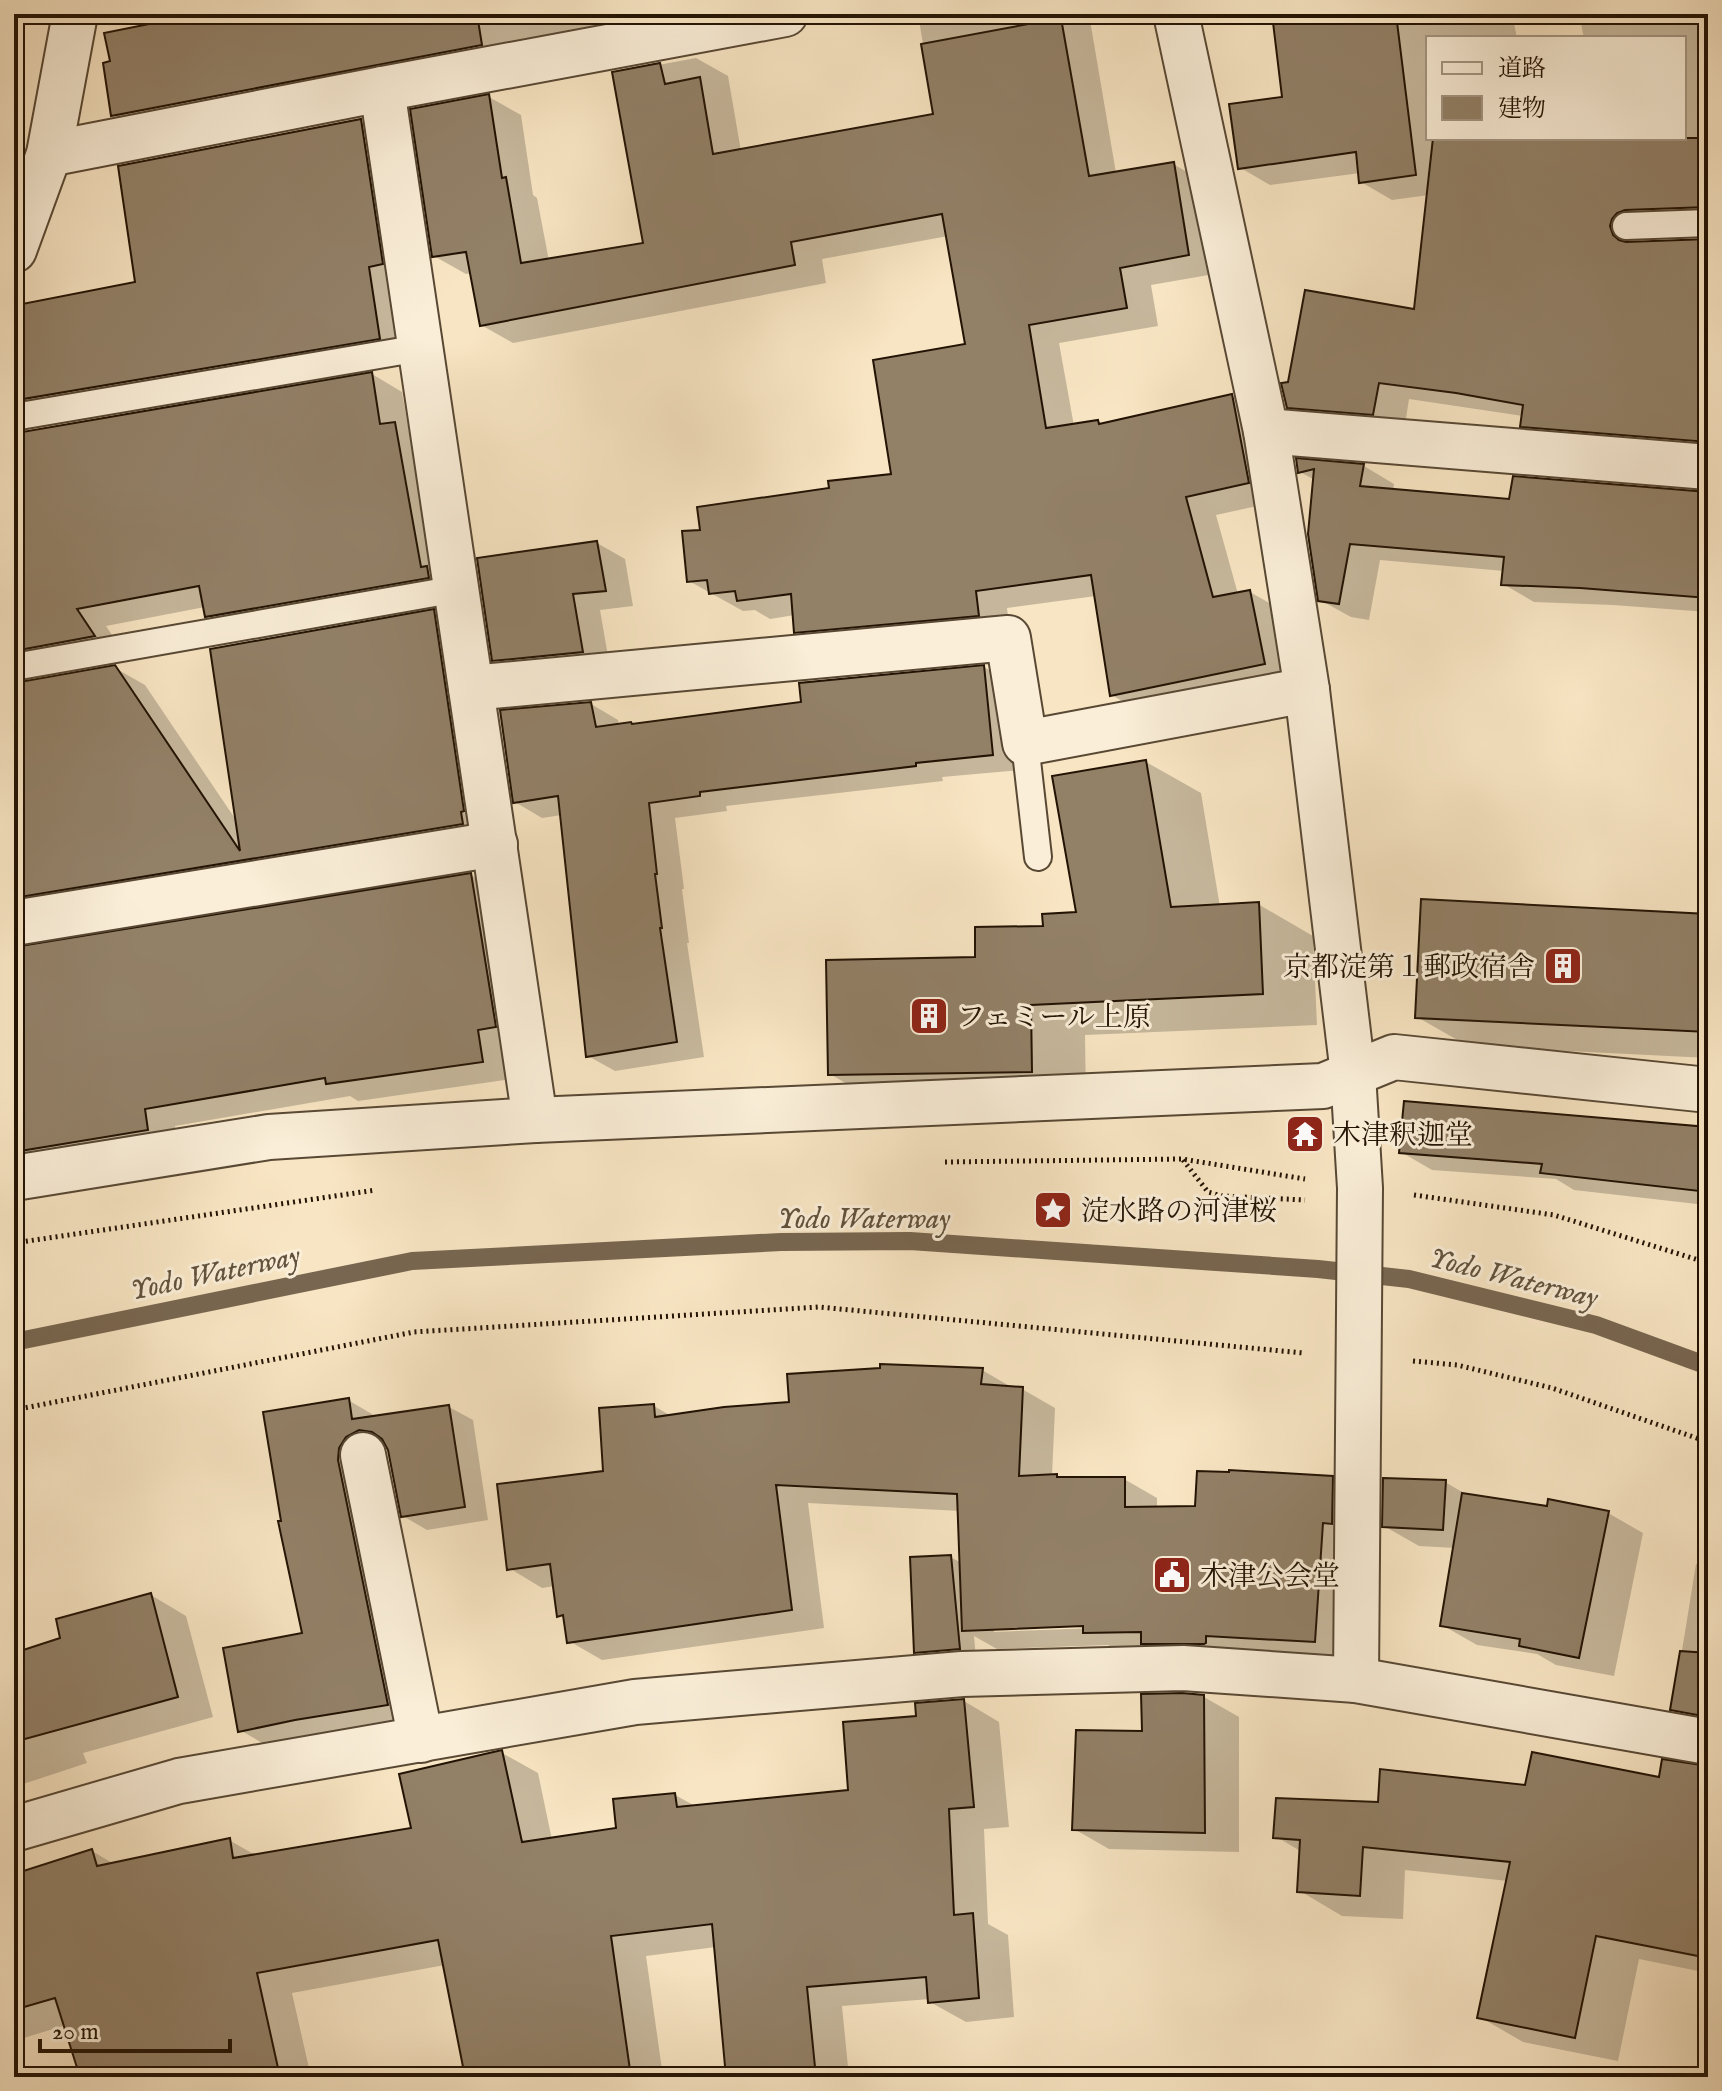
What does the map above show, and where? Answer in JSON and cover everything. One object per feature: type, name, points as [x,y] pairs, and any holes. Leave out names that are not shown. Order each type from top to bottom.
[{"type":"street","points":[[14,250],[49,154],[75,14]]},
{"type":"street","points":[[49,154],[785,14]]},
{"type":"street","points":[[1176,14],[1266,431],[1307,690],[1353,1074],[1360,1195],[1356,1680]]},
{"type":"street","points":[[382,89],[535,1120]]},
{"type":"street","points":[[1266,431],[1708,467]]},
{"type":"street","points":[[471,688],[1008,638],[1025,743],[1307,690]]},
{"type":"street","points":[[14,923],[495,844]]},
{"type":"street","points":[[14,1178],[269,1137],[535,1120],[1323,1086],[1394,1057],[1708,1090]]},
{"type":"street","points":[[363,1455],[421,1740]]},
{"type":"street","points":[[14,1829],[179,1781],[635,1702],[962,1674],[1183,1668],[1356,1680],[1708,1742]]},
{"type":"lane","points":[[1626,226],[1708,223]]},
{"type":"lane","points":[[14,417],[420,348]]},
{"type":"lane","points":[[14,667],[457,589]]},
{"type":"lane","points":[[1025,743],[1038,857]]},
{"type":"path","points":[[1182,1159],[1208,1192],[1222,1196],[1303,1199]]},
{"type":"path","points":[[944,1162],[1182,1159],[1360,1195]]},
{"type":"path","points":[[14,1243],[389,1188]]},
{"type":"path","points":[[1404,1193],[1554,1215],[1708,1263]]},
{"type":"path","points":[[14,1410],[414,1332],[819,1307],[1269,1350]]},
{"type":"path","points":[[1457,1365],[1552,1388],[1708,1442]]},
{"type":"building","points":[[199,14],[477,14],[482,45],[111,116],[103,63],[110,61],[104,33]]},
{"type":"building","points":[[603,14],[648,14],[604,22]]},
{"type":"building","points":[[1272,14],[1396,14],[1416,175],[1359,183],[1356,152],[1238,169],[1229,104],[1282,97]]},
{"type":"building","points":[[1061,18],[1089,176],[1174,162],[1189,255],[1120,268],[1127,308],[1029,325],[1046,428],[1098,420],[1099,424],[1232,394],[1249,483],[1186,497],[1213,597],[1250,590],[1265,664],[1110,696],[1091,575],[976,591],[979,616],[794,633],[791,594],[737,601],[735,591],[709,594],[707,580],[687,582],[682,531],[700,530],[697,507],[829,488],[828,481],[891,474],[873,360],[965,344],[942,214],[791,242],[795,265],[480,326],[466,252],[432,257],[410,109],[489,94],[502,178],[506,177],[521,263],[643,243],[612,72],[660,63],[665,84],[700,77],[713,154],[933,114],[921,44]]},
{"type":"building","points":[[361,119],[383,264],[369,267],[380,339],[17,400],[14,348],[20,347],[17,305],[135,282],[118,166]]},
{"type":"building","points":[[1708,138],[1708,207],[1625,210],[1617,213],[1610,226],[1613,235],[1626,242],[1708,239],[1708,442],[1520,427],[1523,405],[1379,383],[1373,415],[1287,408],[1281,383],[1288,382],[1305,290],[1414,309],[1433,140]]},
{"type":"building","points":[[372,372],[380,424],[395,422],[421,567],[427,566],[429,578],[205,617],[199,586],[77,609],[95,636],[14,651],[14,515],[19,522],[14,446],[23,445],[22,432]]},
{"type":"building","points":[[1296,458],[1364,464],[1360,486],[1509,499],[1513,476],[1708,492],[1708,598],[1501,585],[1504,557],[1350,544],[1339,604],[1318,601],[1308,534],[1314,469],[1298,473]]},
{"type":"building","points":[[597,541],[606,591],[573,594],[583,652],[492,661],[477,558]]},
{"type":"building","points":[[434,609],[464,811],[461,812],[463,824],[14,898],[14,683],[115,665],[240,851],[210,649]]},
{"type":"building","points":[[984,665],[993,755],[700,792],[700,796],[649,803],[660,928],[677,1042],[586,1057],[558,796],[513,803],[500,710],[591,702],[596,727],[632,724],[801,702],[799,683]]},
{"type":"building","points":[[1146,760],[1171,907],[1259,902],[1263,994],[1031,1005],[1032,1072],[828,1075],[826,960],[975,957],[975,927],[1043,926],[1042,914],[1076,912],[1052,776]]},
{"type":"building","points":[[471,873],[496,1027],[478,1030],[483,1062],[326,1084],[325,1078],[145,1109],[148,1130],[14,1152],[14,947]]},
{"type":"building","name":"京都淀第１郵政宿舎","points":[[1421,899],[1708,914],[1708,1032],[1415,1018]]},
{"type":"building","points":[[1404,1101],[1708,1127],[1708,1192],[1540,1173],[1542,1164],[1399,1153]]},
{"type":"building","points":[[880,1364],[983,1368],[981,1384],[1023,1387],[1019,1476],[1125,1477],[1125,1507],[1195,1506],[1197,1471],[1333,1476],[1332,1524],[1323,1523],[1315,1642],[1206,1636],[1204,1644],[1141,1644],[1141,1632],[1083,1633],[1083,1626],[962,1631],[957,1494],[776,1485],[792,1610],[567,1643],[563,1615],[557,1617],[550,1564],[507,1570],[497,1484],[603,1471],[599,1408],[654,1404],[655,1417],[789,1402],[787,1374],[880,1368]]},
{"type":"building","points":[[349,1398],[352,1419],[449,1405],[465,1507],[401,1517],[388,1450],[382,1439],[372,1432],[359,1430],[346,1437],[339,1448],[338,1460],[388,1705],[238,1732],[223,1648],[302,1633],[278,1521],[281,1521],[263,1412]]},
{"type":"building","points":[[1383,1478],[1446,1480],[1443,1530],[1382,1527]]},
{"type":"building","points":[[1462,1493],[1547,1506],[1548,1499],[1609,1511],[1579,1658],[1519,1646],[1520,1639],[1440,1626]]},
{"type":"building","points":[[951,1555],[960,1649],[914,1653],[910,1557]]},
{"type":"building","points":[[151,1593],[178,1697],[14,1742],[14,1653],[60,1638],[56,1619]]},
{"type":"building","points":[[1680,1651],[1708,1653],[1708,1717],[1670,1710]]},
{"type":"building","points":[[1141,1694],[1204,1695],[1205,1833],[1072,1830],[1076,1730],[1142,1731]]},
{"type":"building","points":[[964,1699],[974,1807],[949,1809],[954,1915],[973,1913],[979,1998],[928,2003],[926,1977],[807,1987],[816,2077],[726,2077],[712,1924],[611,1936],[631,2077],[465,2077],[438,1940],[257,1973],[280,2077],[80,2077],[55,1998],[14,2010],[14,1874],[92,1849],[97,1866],[230,1838],[233,1858],[411,1828],[399,1774],[502,1750],[522,1842],[616,1828],[613,1799],[675,1793],[677,1807],[848,1790],[843,1722],[916,1716],[915,1703]]},
{"type":"building","points":[[1532,1752],[1659,1777],[1662,1759],[1708,1766],[1708,1958],[1596,1936],[1575,2038],[1477,2018],[1510,1862],[1363,1847],[1360,1896],[1297,1892],[1300,1840],[1273,1838],[1276,1798],[1378,1802],[1380,1769],[1525,1785]]},
{"type":"waterway","name":"Yodo Waterway","points":[[14,1342],[412,1261],[781,1242],[910,1241],[1318,1269],[1409,1279],[1596,1325],[1708,1366]]},
{"type":"place","name":"京都淀第１郵政宿舎","points":[[1563,966]]},
{"type":"place","name":"フェミール上原","points":[[929,1016]]},
{"type":"place","name":"木津釈迦堂","points":[[1305,1134]]},
{"type":"place","name":"淀水路の河津桜","points":[[1053,1210]]},
{"type":"place","name":"木津公会堂","points":[[1172,1575]]}]
